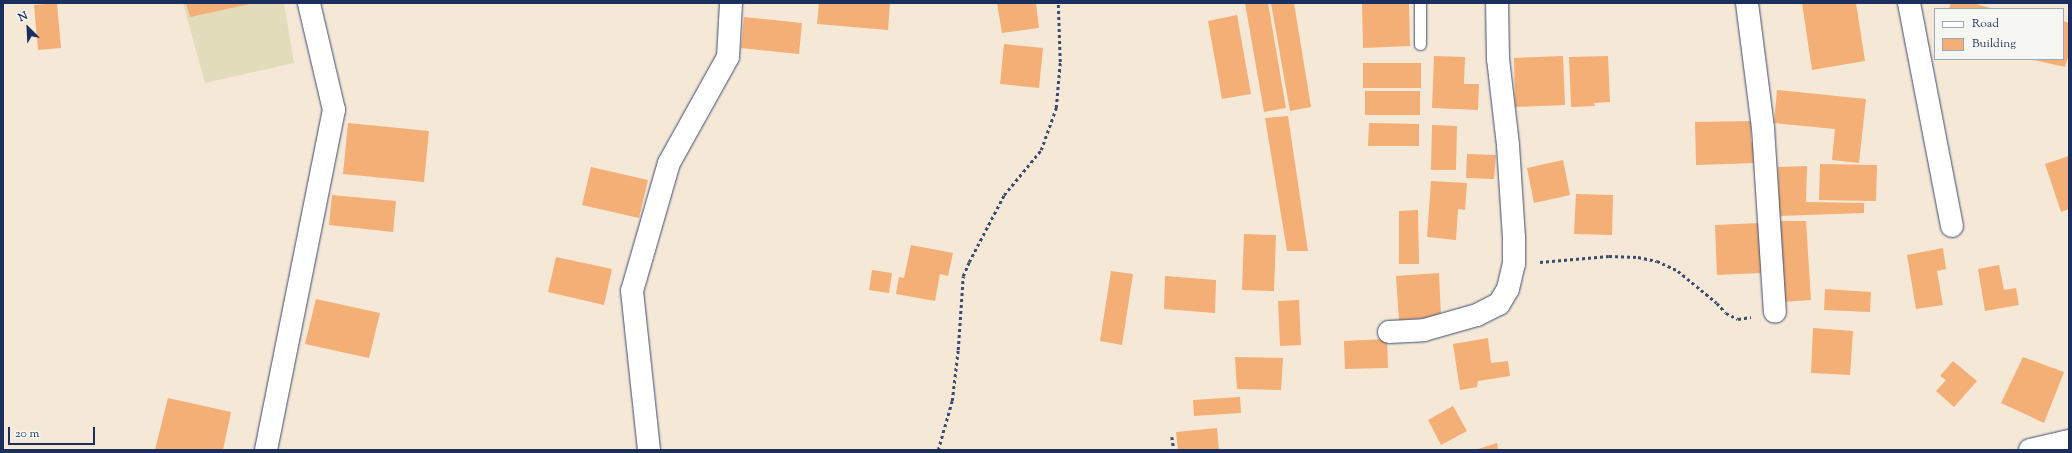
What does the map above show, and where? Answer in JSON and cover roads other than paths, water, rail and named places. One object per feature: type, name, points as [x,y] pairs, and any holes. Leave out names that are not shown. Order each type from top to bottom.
[{"type":"street","points":[[266,450],[334,110],[309,3]]},
{"type":"street","points":[[649,450],[632,291],[669,163],[728,57],[731,3]]},
{"type":"street","points":[[1389,332],[1424,330],[1477,315],[1499,304],[1508,289],[1514,264],[1508,145],[1498,59],[1497,3]]},
{"type":"street","points":[[1747,3],[1763,128],[1775,312]]},
{"type":"street","points":[[1909,3],[1952,226]]},
{"type":"street","points":[[2030,450],[2069,441]]},
{"type":"lane","points":[[1420,3],[1420,44]]}]
